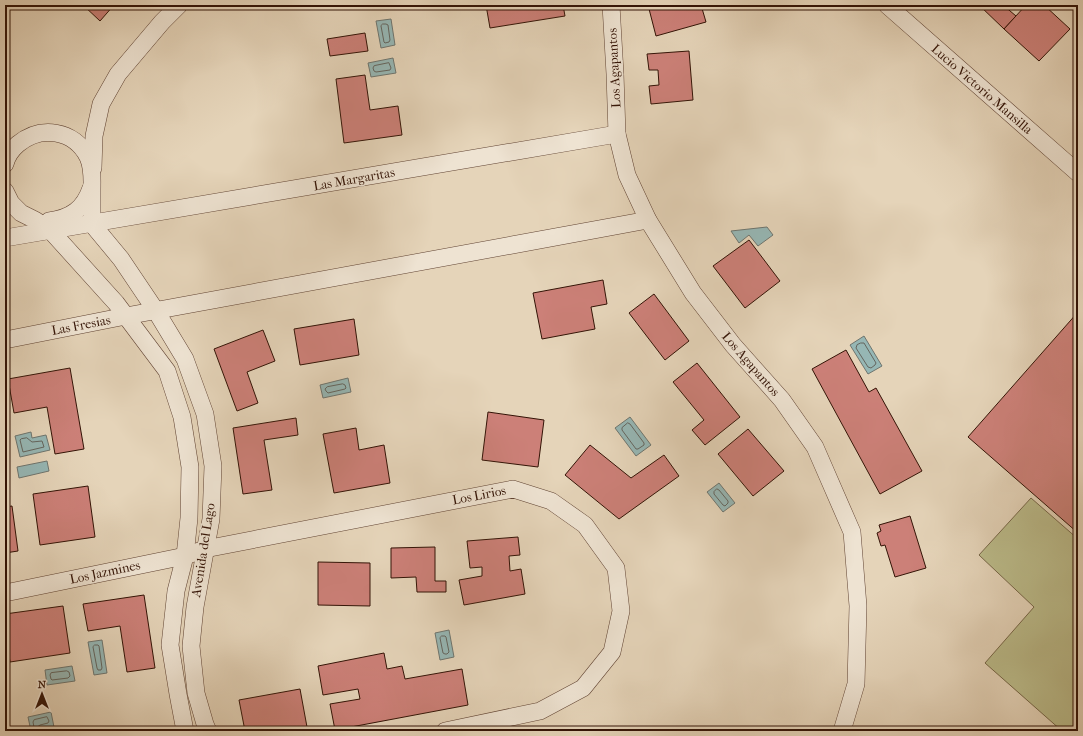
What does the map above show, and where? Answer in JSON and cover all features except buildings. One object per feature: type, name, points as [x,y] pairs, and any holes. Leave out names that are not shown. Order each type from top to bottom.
[{"type":"street","points":[[5,238],[92,224],[94,136],[102,104],[118,74],[162,22],[179,5]]},
{"type":"street","name":"Los Agapantos","points":[[611,5],[617,134],[627,175],[648,220],[693,293],[733,345],[782,400],[816,447],[852,532],[858,606],[856,684],[842,731]]},
{"type":"street","name":"Lucio Victorio Mansilla","points":[[887,5],[1078,173]]},
{"type":"street","points":[[5,164],[14,147],[25,138],[39,133],[54,133],[68,137],[80,146],[88,158],[92,179]]},
{"type":"street","name":"Las Margaritas","points":[[92,224],[617,134]]},
{"type":"street","name":"Avenida del Lago","points":[[35,220],[54,221],[71,215],[81,207],[88,196],[92,179]]},
{"type":"street","name":"Avenida del Lago","points":[[5,191],[11,203],[21,213],[50,230],[116,303],[167,372],[182,417],[190,467],[189,518],[185,556],[176,591],[170,645],[185,731]]},
{"type":"street","points":[[156,311],[648,220]]},
{"type":"street","name":"Avenida del Lago","points":[[92,224],[121,259],[156,311],[185,359],[205,414],[214,466],[211,520],[195,607],[191,646],[196,693],[208,731]]},
{"type":"street","name":"Las Fresias","points":[[5,340],[156,311]]},
{"type":"street","name":"Los Lirios","points":[[205,548],[513,489],[551,501],[585,525],[616,568],[621,611],[612,652],[583,688],[540,711],[445,731]]},
{"type":"street","name":"Los Jazmines","points":[[5,593],[185,556],[205,548]]},
{"type":"green space","points":[[1031,498],[1078,539],[1078,731],[1062,731],[985,663],[1034,607],[979,555]]},
{"type":"water","points":[[391,19],[395,45],[381,48],[376,21]]},
{"type":"water","points":[[393,58],[396,73],[371,77],[368,63]]},
{"type":"water","points":[[767,227],[773,235],[758,246],[749,235],[739,243],[731,231]]},
{"type":"water","points":[[864,336],[882,366],[868,374],[850,345]]},
{"type":"water","points":[[348,378],[351,392],[323,398],[320,385]]},
{"type":"water","points":[[630,417],[651,445],[636,456],[615,428]]},
{"type":"water","points":[[31,432],[32,438],[46,435],[50,450],[20,457],[15,436]]},
{"type":"water","points":[[47,461],[49,471],[19,478],[17,467]]},
{"type":"water","points":[[719,483],[735,503],[723,512],[707,492]]},
{"type":"water","points":[[449,630],[454,657],[440,660],[435,633]]},
{"type":"water","points":[[102,640],[107,673],[94,675],[88,642]]},
{"type":"water","points":[[72,666],[75,681],[47,685],[45,670]]},
{"type":"water","points":[[51,712],[54,727],[31,731],[28,717]]}]
